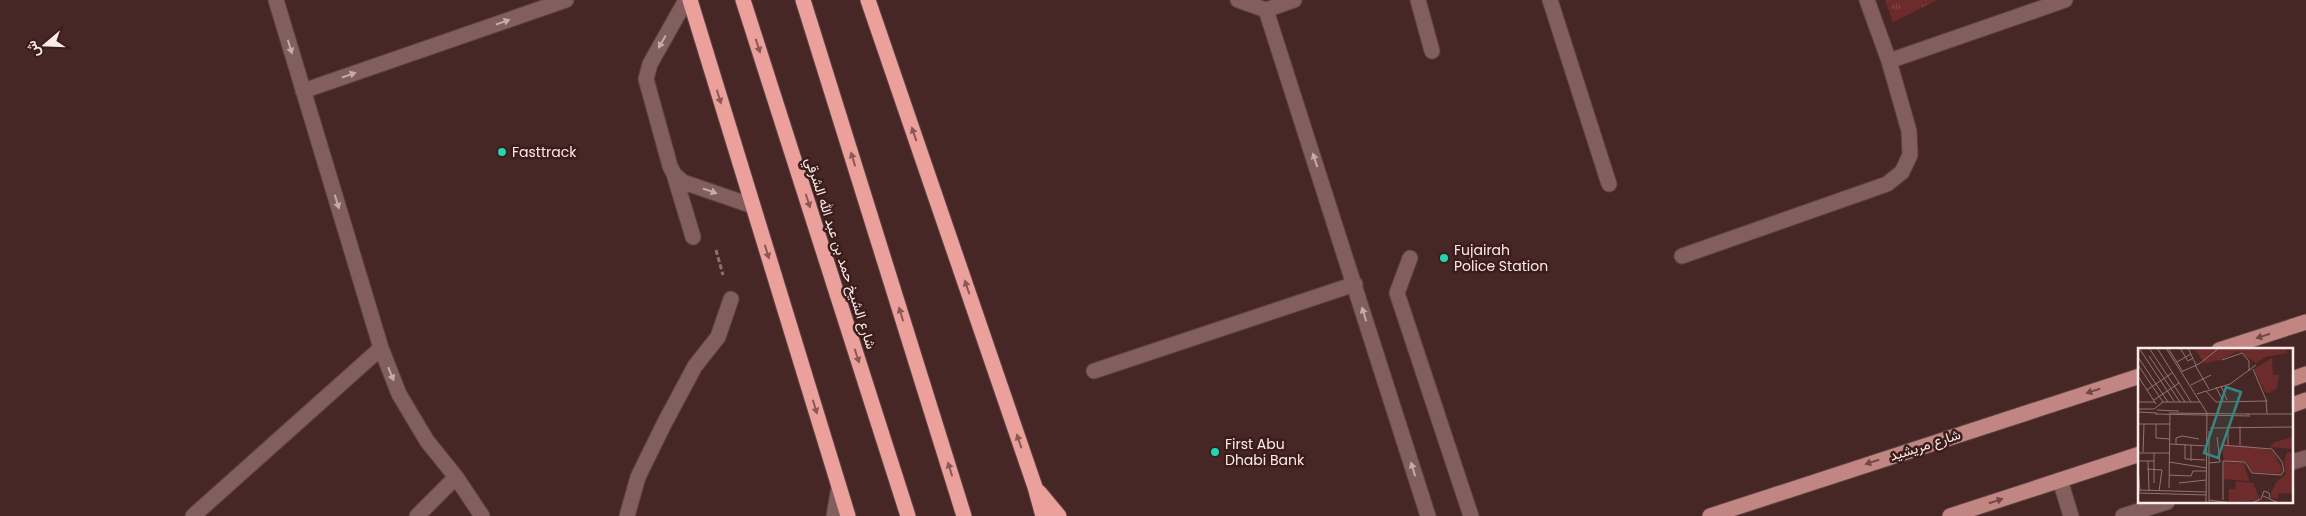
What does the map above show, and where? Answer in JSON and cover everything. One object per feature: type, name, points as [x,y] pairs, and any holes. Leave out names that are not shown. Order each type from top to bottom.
[{"type":"highway","points":[[688,0],[848,516]]},
{"type":"highway","name":"شارع الشيخ حمد بن عبد الله الشرقي","points":[[743,0],[908,516]]},
{"type":"highway","points":[[803,0],[964,516]]},
{"type":"highway","points":[[868,0],[1035,487],[1042,516]]},
{"type":"highway","points":[[1035,487],[1059,516]]},
{"type":"main road","points":[[2225,348],[2306,322]]},
{"type":"main road","points":[[2294,378],[2306,374]]},
{"type":"main road","name":"شارع مريشيد","points":[[1710,516],[2138,377]]},
{"type":"main road","points":[[2294,404],[2306,400]]},
{"type":"main road","points":[[1950,516],[2138,455]]},
{"type":"street","points":[[276,0],[381,348],[400,394],[427,441],[456,477],[482,516]]},
{"type":"street","points":[[303,91],[566,0]]},
{"type":"street","points":[[688,0],[650,64],[646,79],[692,237]]},
{"type":"street","points":[[1238,0],[1266,10],[1294,0]]},
{"type":"street","points":[[1418,0],[1432,51]]},
{"type":"street","points":[[1550,0],[1608,184]]},
{"type":"street","points":[[1682,256],[1888,184],[1902,172],[1910,155],[1909,131],[1890,61],[1867,0]]},
{"type":"street","points":[[1890,61],[2065,0]]},
{"type":"street","points":[[1266,10],[1428,516]]},
{"type":"street","points":[[674,174],[683,182],[753,206]]},
{"type":"street","points":[[1410,258],[1397,293],[1471,516]]},
{"type":"street","points":[[1094,371],[1355,284]]},
{"type":"street","points":[[627,516],[638,477],[696,366],[718,337],[731,299]]},
{"type":"street","points":[[193,516],[381,348]]},
{"type":"street","points":[[417,516],[456,477]]},
{"type":"street","points":[[2060,480],[2071,516]]},
{"type":"street","points":[[834,516],[839,486]]},
{"type":"street","points":[[2123,516],[2160,504]]},
{"type":"path","points":[[692,237],[714,245],[731,299]]},
{"type":"green space","points":[[1885,0],[1937,0],[1893,22]]},
{"type":"place","name":"Fasttrack","points":[[502,152]]},
{"type":"place","name":"Fujairah Police Station","points":[[1444,258]]},
{"type":"place","name":"First Abu Dhabi Bank","points":[[1215,452]]}]
